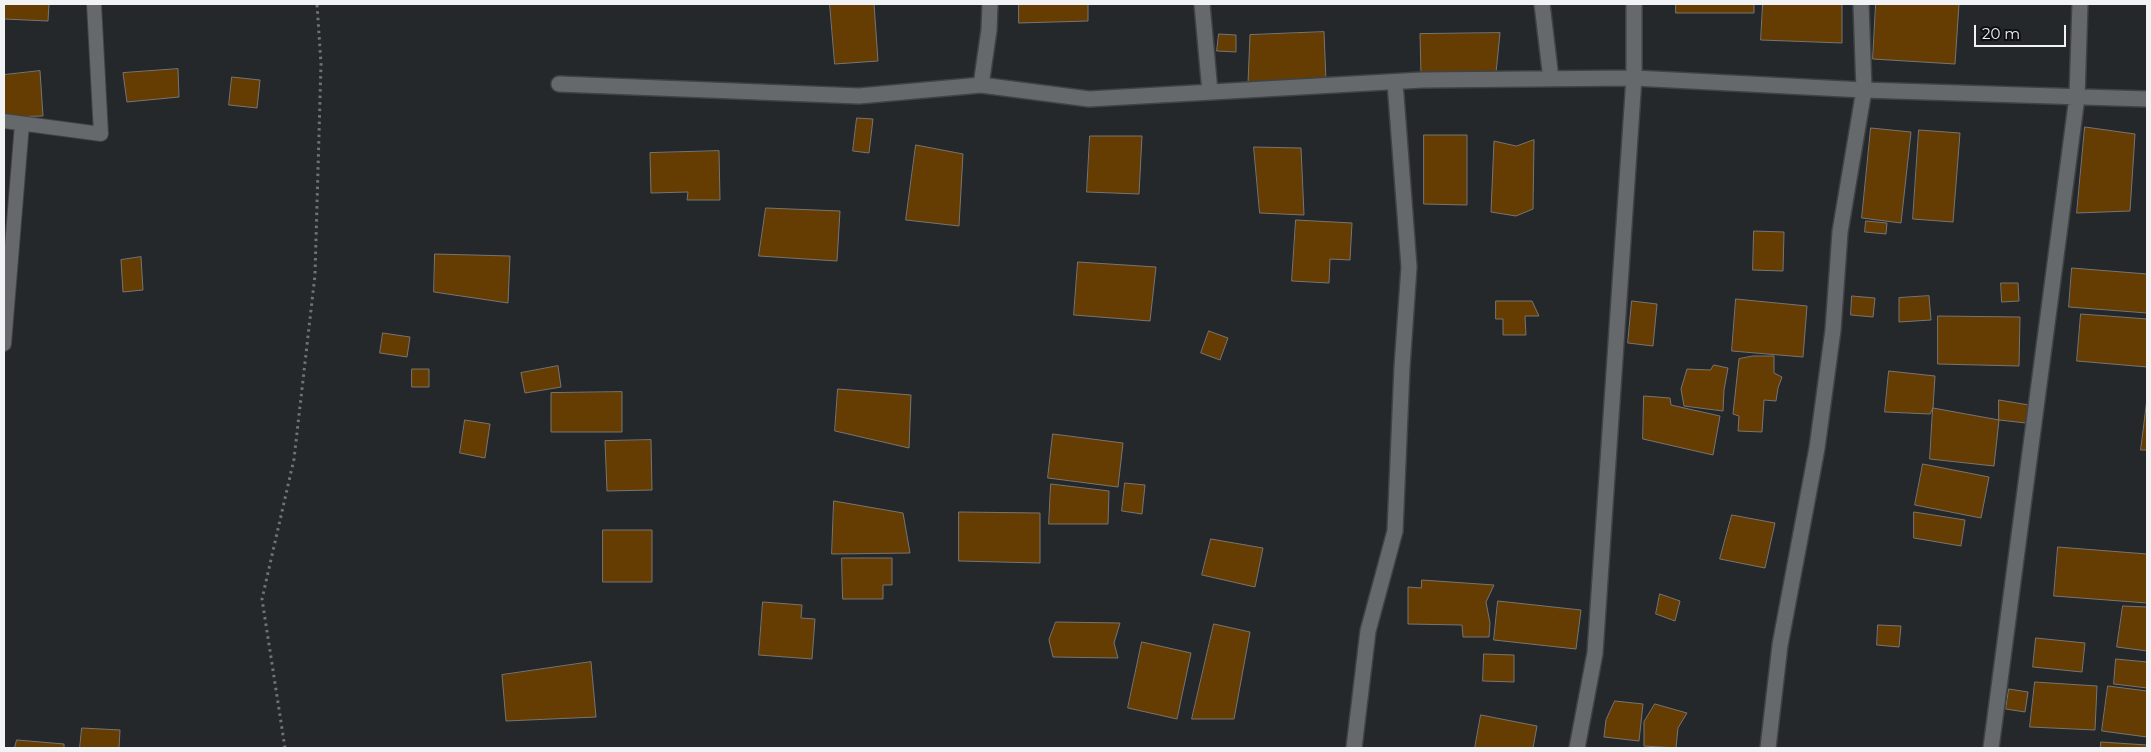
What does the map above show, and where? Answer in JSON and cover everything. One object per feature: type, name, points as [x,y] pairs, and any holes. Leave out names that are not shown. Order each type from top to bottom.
[{"type":"street","points":[[981,85],[989,30],[990,4]]},
{"type":"street","points":[[1202,4],[1210,92]]},
{"type":"street","points":[[1542,4],[1551,78]]},
{"type":"street","points":[[1577,748],[1595,653],[1634,78],[1634,4]]},
{"type":"street","points":[[1768,748],[1780,645],[1817,448],[1833,330],[1840,232],[1864,90],[1861,4]]},
{"type":"street","points":[[1991,748],[2077,97],[2080,4]]},
{"type":"street","points":[[559,84],[859,96],[981,85],[1090,99],[1394,82],[1634,78],[1864,90],[2147,99]]},
{"type":"street","points":[[1354,748],[1368,631],[1395,531],[1402,367],[1409,268],[1394,82]]},
{"type":"lane","points":[[4,121],[101,134],[94,4]]},
{"type":"lane","points":[[4,344],[22,124]]},
{"type":"path","points":[[285,748],[262,599],[294,459],[315,275],[321,64],[317,4]]},
{"type":"building","points":[[4,4],[49,4],[48,21],[4,19]]},
{"type":"building","points":[[830,4],[874,4],[878,61],[835,64]]},
{"type":"building","points":[[1019,4],[1088,4],[1088,21],[1019,23]]},
{"type":"building","points":[[1676,4],[1754,4],[1754,13],[1676,13]]},
{"type":"building","points":[[1763,4],[1842,4],[1842,43],[1761,40]]},
{"type":"building","points":[[1876,4],[1959,4],[1955,64],[1873,59]]},
{"type":"building","points":[[1324,32],[1326,81],[1248,83],[1250,35]]},
{"type":"building","points":[[1500,33],[1496,73],[1421,75],[1420,34]]},
{"type":"building","points":[[1219,34],[1236,35],[1236,52],[1217,51]]},
{"type":"building","points":[[178,69],[179,97],[127,102],[123,73]]},
{"type":"building","points":[[40,71],[43,116],[4,117],[4,75]]},
{"type":"building","points":[[232,77],[260,80],[257,108],[229,105]]},
{"type":"building","points":[[857,118],[873,119],[869,153],[853,151]]},
{"type":"building","points":[[2085,127],[2135,134],[2130,211],[2077,213]]},
{"type":"building","points":[[1871,128],[1911,132],[1901,223],[1862,218]]},
{"type":"building","points":[[1919,130],[1960,133],[1953,222],[1913,219]]},
{"type":"building","points":[[1424,135],[1467,135],[1467,205],[1424,204]]},
{"type":"building","points":[[1090,136],[1142,136],[1139,194],[1087,192]]},
{"type":"building","points":[[1534,140],[1533,209],[1516,216],[1491,212],[1494,141],[1516,146]]},
{"type":"building","points":[[916,145],[963,154],[959,226],[906,220]]},
{"type":"building","points":[[1254,147],[1301,148],[1304,215],[1260,213]]},
{"type":"building","points":[[719,151],[720,200],[687,200],[688,192],[651,193],[650,153]]},
{"type":"building","points":[[766,208],[840,211],[837,261],[759,256]]},
{"type":"building","points":[[1296,220],[1352,223],[1350,260],[1330,259],[1329,283],[1292,281]]},
{"type":"building","points":[[1866,221],[1887,223],[1886,234],[1865,232]]},
{"type":"building","points":[[1754,231],[1784,232],[1783,271],[1753,270]]},
{"type":"building","points":[[435,254],[510,256],[508,303],[434,292]]},
{"type":"building","points":[[141,257],[143,290],[123,292],[121,260]]},
{"type":"building","points":[[1078,262],[1156,267],[1150,321],[1074,315]]},
{"type":"building","points":[[2072,268],[2147,274],[2147,313],[2069,307]]},
{"type":"building","points":[[2001,283],[2018,283],[2019,301],[2002,302]]},
{"type":"building","points":[[1852,296],[1875,298],[1873,317],[1851,315]]},
{"type":"building","points":[[1929,296],[1931,320],[1899,322],[1899,298]]},
{"type":"building","points":[[1736,299],[1807,306],[1803,357],[1732,351]]},
{"type":"building","points":[[1496,301],[1532,301],[1539,316],[1525,316],[1526,335],[1503,335],[1503,319],[1496,319]]},
{"type":"building","points":[[1632,301],[1657,304],[1653,346],[1628,343]]},
{"type":"building","points":[[2081,314],[2147,319],[2147,367],[2077,361]]},
{"type":"building","points":[[1938,316],[2020,317],[2019,366],[1938,364]]},
{"type":"building","points":[[1209,331],[1228,338],[1220,360],[1201,353]]},
{"type":"building","points":[[383,333],[410,337],[407,357],[380,353]]},
{"type":"building","points":[[1753,356],[1774,356],[1774,373],[1782,377],[1776,401],[1764,400],[1762,432],[1738,431],[1739,416],[1733,414],[1739,359]]},
{"type":"building","points":[[1714,365],[1728,368],[1723,411],[1684,406],[1681,389],[1687,369],[1710,370]]},
{"type":"building","points":[[558,366],[561,387],[525,393],[521,373]]},
{"type":"building","points":[[412,369],[429,369],[429,387],[412,387]]},
{"type":"building","points":[[1889,371],[1935,376],[1933,408],[1930,414],[1885,412]]},
{"type":"building","points":[[838,389],[911,395],[909,448],[835,431]]},
{"type":"building","points":[[622,392],[622,432],[551,432],[551,393]]},
{"type":"building","points":[[1644,396],[1670,398],[1671,405],[1720,416],[1713,455],[1643,439]]},
{"type":"building","points":[[2147,399],[2147,450],[2141,450]]},
{"type":"building","points":[[1999,400],[2029,405],[2026,423],[1999,420]]},
{"type":"building","points":[[1933,408],[1999,420],[1994,466],[1930,459]]},
{"type":"building","points":[[465,420],[490,424],[485,458],[460,453]]},
{"type":"building","points":[[1053,434],[1123,443],[1118,487],[1048,478]]},
{"type":"building","points":[[651,440],[652,490],[607,491],[605,441]]},
{"type":"building","points":[[1923,464],[1989,477],[1981,518],[1915,505]]},
{"type":"building","points":[[1125,483],[1145,485],[1142,514],[1122,511]]},
{"type":"building","points":[[1051,484],[1109,491],[1108,524],[1049,524]]},
{"type":"building","points":[[834,501],[903,513],[910,553],[832,554]]},
{"type":"building","points":[[959,512],[1040,513],[1040,563],[959,561]]},
{"type":"building","points":[[1914,512],[1965,520],[1961,546],[1914,538]]},
{"type":"building","points":[[1732,515],[1775,523],[1765,568],[1720,559]]},
{"type":"building","points":[[603,530],[652,530],[652,582],[603,582]]},
{"type":"building","points":[[1211,539],[1263,548],[1255,587],[1202,575]]},
{"type":"building","points":[[2058,547],[2147,554],[2147,603],[2054,596]]},
{"type":"building","points":[[842,558],[892,558],[892,585],[883,585],[883,599],[843,599]]},
{"type":"building","points":[[1422,580],[1494,585],[1486,602],[1490,623],[1489,637],[1463,637],[1462,625],[1408,624],[1408,587],[1421,588]]},
{"type":"building","points":[[1660,594],[1680,601],[1675,621],[1656,614]]},
{"type":"building","points":[[1498,601],[1581,610],[1576,649],[1494,640]]},
{"type":"building","points":[[763,602],[802,605],[801,618],[815,619],[812,659],[759,655]]},
{"type":"building","points":[[2123,606],[2147,607],[2147,651],[2117,647]]},
{"type":"building","points":[[1056,622],[1120,623],[1114,643],[1118,658],[1053,657],[1049,640]]},
{"type":"building","points":[[1214,624],[1250,632],[1234,719],[1192,719]]},
{"type":"building","points":[[1878,625],[1901,626],[1899,647],[1877,645]]},
{"type":"building","points":[[2036,638],[2085,643],[2082,672],[2033,667]]},
{"type":"building","points":[[1142,642],[1191,653],[1177,719],[1128,708]]},
{"type":"building","points":[[1484,654],[1514,655],[1514,682],[1483,681]]},
{"type":"building","points":[[2116,659],[2147,662],[2147,688],[2114,684]]},
{"type":"building","points":[[591,662],[596,717],[506,721],[502,675]]},
{"type":"building","points":[[2035,682],[2097,686],[2095,730],[2030,727]]},
{"type":"building","points":[[2108,686],[2147,691],[2147,737],[2102,731]]},
{"type":"building","points":[[2009,689],[2028,692],[2025,712],[2006,709]]},
{"type":"building","points":[[1615,701],[1643,704],[1639,741],[1604,737],[1606,720]]},
{"type":"building","points":[[1655,704],[1687,713],[1678,728],[1676,748],[1644,746],[1644,722]]},
{"type":"building","points":[[1481,715],[1537,726],[1533,748],[1475,748]]},
{"type":"building","points":[[82,728],[120,730],[119,748],[80,748]]},
{"type":"building","points":[[17,740],[64,744],[64,748],[14,748]]},
{"type":"building","points":[[2101,742],[2147,745],[2147,748],[2101,748]]}]
